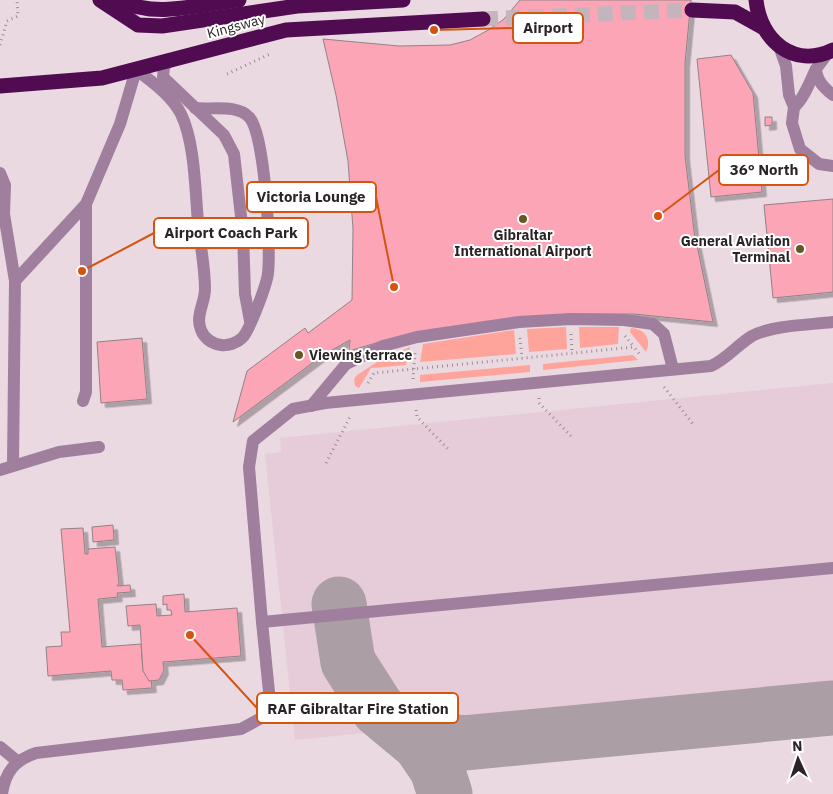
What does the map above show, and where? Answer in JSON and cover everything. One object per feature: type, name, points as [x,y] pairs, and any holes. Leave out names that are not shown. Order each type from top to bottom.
[{"type":"highway","name":"Kingsway","points":[[100,0],[138,25],[162,26],[296,6],[403,0]]},
{"type":"highway","points":[[119,0],[129,5],[152,10],[239,0]]},
{"type":"highway","points":[[756,0],[762,27]]},
{"type":"highway","points":[[692,10],[735,12],[749,18],[762,27],[779,46],[802,56],[830,52]]},
{"type":"highway","name":"Kingsway","points":[[0,86],[102,78],[286,30],[482,19]]},
{"type":"lane","points":[[779,46],[786,66],[788,95],[794,107],[792,123],[800,149],[819,164],[833,166]]},
{"type":"lane","points":[[794,107],[800,103],[804,90],[816,68],[830,52]]},
{"type":"lane","points":[[168,61],[164,67],[163,77],[224,135],[234,154],[243,234],[245,294],[250,321]]},
{"type":"lane","points":[[816,68],[817,77],[825,89],[833,95]]},
{"type":"lane","points":[[15,281],[86,204],[120,124],[136,70],[151,80],[178,108],[186,127],[205,289],[199,321],[200,329],[211,342],[220,345],[230,344],[243,337],[262,298],[268,274],[265,192],[257,135],[249,117],[241,112],[232,109],[195,108]]},
{"type":"lane","points":[[0,173],[5,185],[4,214],[15,281],[13,464]]},
{"type":"lane","points":[[83,402],[86,392],[86,204]]},
{"type":"lane","points":[[312,406],[346,364],[384,346],[417,337],[519,322],[571,319],[624,320],[653,324],[664,334],[673,369]]},
{"type":"lane","points":[[2,794],[6,776],[17,762],[36,753],[241,728],[263,717],[268,692],[248,467],[253,441],[293,409],[711,366],[724,360],[750,338],[763,331],[833,322]]},
{"type":"lane","points":[[0,470],[13,464],[59,452],[99,448]]},
{"type":"lane","points":[[262,622],[833,568]]},
{"type":"lane","points":[[0,747],[17,762]]},
{"type":"path","points":[[0,44],[6,21],[18,16],[17,0]]},
{"type":"shaded area","points":[[566,327],[567,349],[529,352],[527,329]]},
{"type":"shaded area","points":[[579,327],[619,327],[618,344],[580,348]]},
{"type":"shaded area","points":[[631,328],[640,330],[648,339],[646,352],[630,332]]},
{"type":"shaded area","points":[[514,330],[516,354],[420,362],[423,344]]},
{"type":"shaded area","points":[[410,347],[406,365],[371,368],[359,388],[355,386],[354,379],[357,375],[382,359]]},
{"type":"shaded area","points":[[633,355],[638,360],[543,370],[543,364]]},
{"type":"shaded area","points":[[530,365],[530,372],[420,382],[420,375]]},
{"type":"shaded area","points":[[833,383],[833,686],[295,740],[265,454],[281,452],[280,438]]},
{"type":"building","name":"Gibraltar International Airport","points":[[520,0],[691,0],[685,63],[685,156],[694,231],[713,322],[634,314],[567,314],[376,343],[349,351],[350,340],[323,355],[233,422],[247,371],[305,328],[308,333],[352,300],[353,229],[348,161],[323,39],[399,46],[450,45],[470,40],[490,29],[504,19]]},
{"type":"building","points":[[731,55],[753,93],[762,192],[711,197],[697,59]]},
{"type":"building","points":[[765,117],[772,117],[772,125],[765,126]]},
{"type":"building","name":"General Aviation Terminal","points":[[833,199],[833,292],[773,298],[764,205]]},
{"type":"building","points":[[142,338],[147,399],[101,403],[97,342]]},
{"type":"building","points":[[113,525],[114,540],[93,542],[92,527]]},
{"type":"building","points":[[83,528],[85,554],[88,554],[88,549],[115,547],[119,583],[117,586],[130,585],[131,592],[117,593],[118,597],[98,599],[102,647],[141,644],[143,671],[151,680],[152,688],[123,690],[122,680],[112,680],[111,671],[48,676],[46,647],[62,646],[61,632],[70,632],[61,529]]},
{"type":"building","points":[[184,594],[185,612],[237,608],[241,656],[163,662],[164,670],[159,680],[149,681],[143,671],[140,625],[128,626],[126,606],[156,604],[157,616],[172,615],[171,610],[167,610],[167,604],[163,605],[163,596]]},
{"type":"taxiway","points":[[339,604],[348,662],[378,709],[420,744],[437,769],[445,794]]},
{"type":"taxiway","points":[[397,723],[427,738],[464,743],[833,708]]},
{"type":"tunnel","points":[[483,19],[692,10]]},
{"type":"place","name":"Airport","points":[[434,30]]},
{"type":"place","name":"36° North","points":[[658,216]]},
{"type":"place","name":"Gibraltar International Airport","points":[[523,219]]},
{"type":"place","name":"General Aviation Terminal","points":[[800,249]]},
{"type":"place","name":"Airport Coach Park","points":[[82,271]]},
{"type":"place","name":"Victoria Lounge","points":[[394,287]]},
{"type":"place","name":"Viewing terrace","points":[[299,355]]},
{"type":"place","name":"RAF Gibraltar Fire Station","points":[[190,635]]}]
